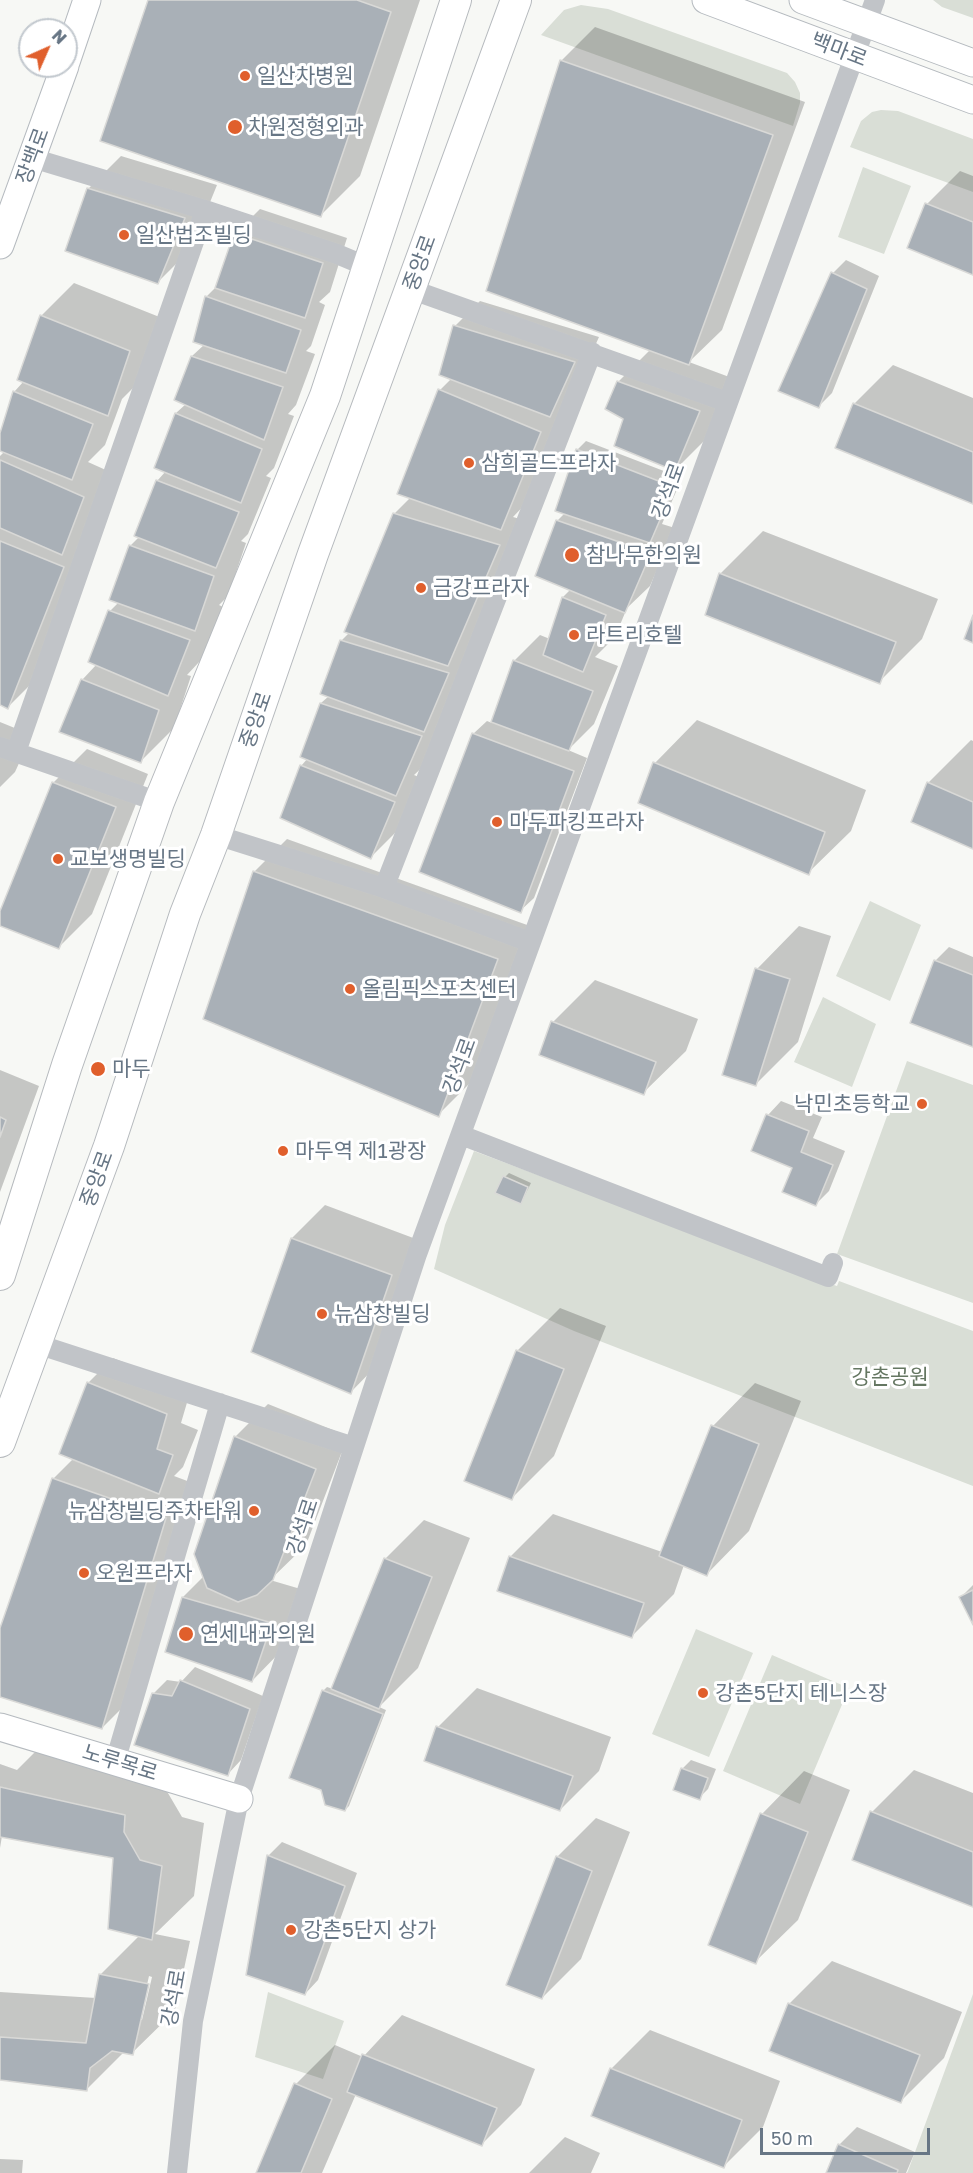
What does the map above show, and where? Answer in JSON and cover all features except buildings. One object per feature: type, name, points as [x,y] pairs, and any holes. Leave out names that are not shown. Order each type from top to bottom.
[{"type":"main road","points":[[0,1275],[67,1065],[159,802],[325,396],[456,0]]},
{"type":"main road","name":"중앙로","points":[[0,1442],[109,1146],[185,914],[216,835],[313,554],[516,0]]},
{"type":"street","name":"장백로","points":[[78,26],[87,0]]},
{"type":"street","name":"백마로","points":[[706,0],[973,100]]},
{"type":"street","name":"백마로","points":[[804,0],[871,12],[973,63]]},
{"type":"street","name":"강석로","points":[[177,2173],[193,2021],[239,1799],[417,1254],[726,402],[871,12]]},
{"type":"street","name":"장백로","points":[[0,245],[60,78]]},
{"type":"street","points":[[32,158],[205,210],[338,254],[368,267]]},
{"type":"street","points":[[159,802],[8,749],[205,210]]},
{"type":"street","points":[[410,289],[592,352],[726,402]]},
{"type":"street","points":[[384,888],[592,352]]},
{"type":"street","points":[[216,835],[384,888],[530,942]]},
{"type":"street","points":[[461,1135],[828,1277],[833,1263]]},
{"type":"street","points":[[37,1344],[354,1447]]},
{"type":"street","points":[[115,1762],[219,1403]]},
{"type":"street","name":"노루목로","points":[[0,1727],[239,1799]]},
{"type":"green space","points":[[933,0],[973,0],[973,18],[942,7]]},
{"type":"green space","points":[[581,5],[608,9],[787,73],[795,82],[800,93],[800,103],[793,126],[541,35],[564,10]]},
{"type":"green space","points":[[898,111],[973,139],[973,192],[850,147],[861,121],[872,112]]},
{"type":"green space","points":[[863,167],[911,186],[884,254],[838,237]]},
{"type":"green space","points":[[870,901],[921,925],[890,1001],[836,976]]},
{"type":"green space","points":[[823,997],[876,1024],[852,1087],[794,1062]]},
{"type":"green space","points":[[907,1061],[973,1085],[973,1303],[837,1254]]},
{"type":"green space","name":"강촌공원","points":[[474,1151],[807,1276],[837,1286],[839,1281],[973,1331],[973,1486],[574,1331],[434,1269],[445,1225]]},
{"type":"green space","name":"강촌5단지 테니스장","points":[[696,1629],[753,1653],[709,1757],[652,1734]]},
{"type":"green space","points":[[772,1655],[849,1688],[800,1804],[723,1771]]},
{"type":"green space","points":[[268,1992],[344,2021],[323,2079],[255,2057]]},
{"type":"green space","points":[[973,1994],[973,2173],[907,2173],[908,2171]]},
{"type":"place","name":"일산차병원","points":[[245,76]]},
{"type":"place","name":"차원정형외과","points":[[235,127]]},
{"type":"place","name":"일산법조빌딩","points":[[124,235]]},
{"type":"place","name":"삼희골드프라자","points":[[469,463]]},
{"type":"place","name":"참나무한의원","points":[[572,555]]},
{"type":"place","name":"금강프라자","points":[[421,588]]},
{"type":"place","name":"라트리호텔","points":[[574,635]]},
{"type":"place","name":"마두파킹프라자","points":[[497,822]]},
{"type":"place","name":"교보생명빌딩","points":[[58,859]]},
{"type":"place","name":"올림픽스포츠센터","points":[[350,989]]},
{"type":"place","name":"마두","points":[[98,1069]]},
{"type":"place","name":"낙민초등학교","points":[[922,1104]]},
{"type":"place","name":"마두역 제1광장","points":[[283,1151]]},
{"type":"place","name":"뉴삼창빌딩","points":[[322,1314]]},
{"type":"place","name":"뉴삼창빌딩주차타워","points":[[254,1511]]},
{"type":"place","name":"오원프라자","points":[[84,1573]]},
{"type":"place","name":"연세내과의원","points":[[186,1634]]},
{"type":"place","name":"강촌5단지 테니스장","points":[[703,1693]]},
{"type":"place","name":"강촌5단지 상가","points":[[291,1930]]}]
